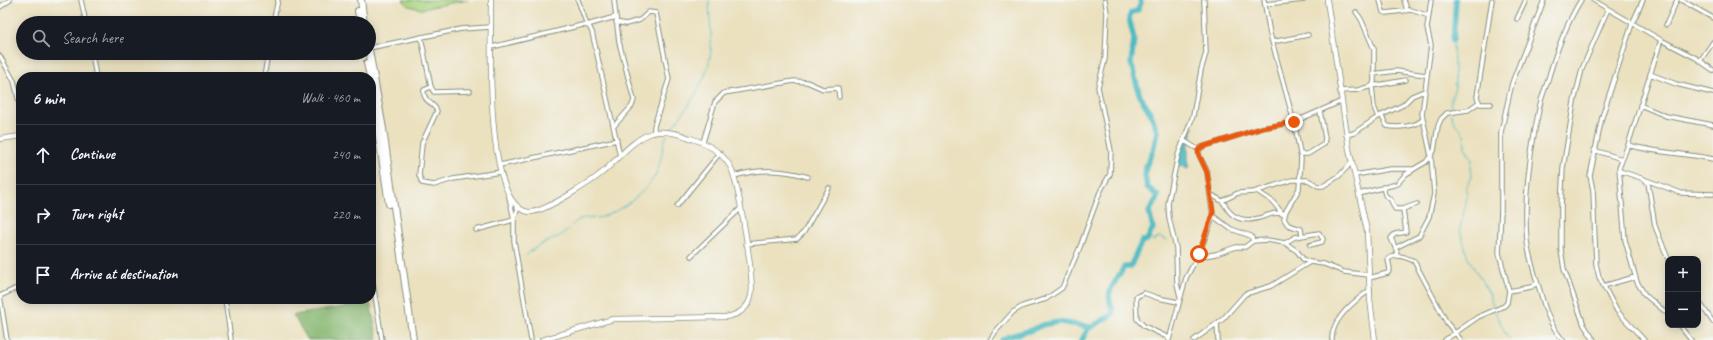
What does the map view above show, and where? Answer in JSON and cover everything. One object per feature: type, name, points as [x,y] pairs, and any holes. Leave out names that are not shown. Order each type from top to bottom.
[{"type":"highway","points":[[357,0],[359,16]]},
{"type":"highway","points":[[361,0],[363,16]]},
{"type":"highway","points":[[367,60],[369,72]]},
{"type":"highway","points":[[370,60],[371,72]]},
{"type":"highway","points":[[376,120],[409,340]]},
{"type":"highway","points":[[377,130],[413,340]]},
{"type":"street","points":[[0,7],[10,0]]},
{"type":"street","points":[[81,0],[84,16]]},
{"type":"street","points":[[275,16],[278,0]]},
{"type":"street","points":[[491,0],[493,121],[501,172],[514,219],[515,248],[530,340]]},
{"type":"street","points":[[578,0],[587,24],[592,32],[620,156]]},
{"type":"street","points":[[614,0],[619,42],[634,100],[632,106],[614,126]]},
{"type":"street","points":[[990,340],[1013,312],[1023,306],[1046,299],[1062,288],[1080,248],[1098,197],[1110,174],[1111,151],[1098,87],[1105,59],[1107,13],[1105,0]]},
{"type":"street","points":[[1180,296],[1177,284],[1176,248],[1168,218],[1168,203],[1176,162],[1193,116],[1201,70],[1207,49],[1204,0]]},
{"type":"street","points":[[1284,215],[1299,189],[1301,154],[1294,122],[1272,42],[1265,2],[1304,0]]},
{"type":"street","points":[[1327,0],[1346,135],[1367,231],[1370,290],[1375,340]]},
{"type":"street","points":[[1380,0],[1384,12],[1386,13],[1407,10],[1429,16]]},
{"type":"street","points":[[1404,0],[1407,10]]},
{"type":"street","points":[[1395,248],[1418,238],[1429,217],[1434,194],[1431,156],[1423,119],[1424,91],[1431,45],[1427,28],[1431,0]]},
{"type":"street","points":[[1478,103],[1477,97],[1492,0]]},
{"type":"street","points":[[1517,19],[1526,0]]},
{"type":"street","points":[[1445,340],[1478,317],[1506,306],[1509,291],[1499,253],[1501,132],[1512,83],[1544,0]]},
{"type":"street","points":[[1562,340],[1548,319],[1537,283],[1527,239],[1527,203],[1533,139],[1540,103],[1557,49],[1567,25],[1581,0]]},
{"type":"street","points":[[1593,0],[1632,24],[1700,61],[1713,70]]},
{"type":"street","points":[[1643,0],[1632,24],[1600,126],[1590,176],[1594,203],[1596,264],[1603,286],[1616,311],[1644,340]]},
{"type":"street","points":[[1666,25],[1677,0]]},
{"type":"street","points":[[1681,0],[1713,18]]},
{"type":"street","points":[[1594,340],[1582,320],[1564,269],[1561,250],[1561,207],[1563,168],[1574,102],[1582,69],[1608,9]]},
{"type":"street","points":[[616,22],[629,23],[640,20],[649,12],[656,13],[670,79],[656,119],[654,133]]},
{"type":"street","points":[[1356,12],[1361,19],[1374,49],[1374,74],[1372,86],[1374,107],[1379,116],[1387,126],[1394,128],[1419,122],[1423,119]]},
{"type":"street","points":[[492,46],[615,17]]},
{"type":"street","points":[[376,47],[461,29],[491,27]]},
{"type":"street","points":[[1272,42],[1308,35]]},
{"type":"street","points":[[421,37],[431,87],[437,93],[470,91]]},
{"type":"street","points":[[1661,40],[1628,145],[1619,166],[1625,240],[1635,277],[1641,290],[1665,311]]},
{"type":"street","points":[[1700,61],[1713,42]]},
{"type":"street","points":[[0,56],[14,81],[16,89]]},
{"type":"street","points":[[93,60],[95,72]]},
{"type":"street","points":[[265,72],[267,60]]},
{"type":"street","points":[[1374,74],[1396,71],[1426,75]]},
{"type":"street","points":[[1650,74],[1676,84],[1713,93]]},
{"type":"street","points":[[1340,91],[1358,90],[1406,80]]},
{"type":"street","points":[[703,142],[714,102],[724,92],[799,81],[811,83],[823,89],[838,88],[839,97]]},
{"type":"street","points":[[431,87],[424,90],[424,94],[428,102],[436,107],[437,111],[422,144],[419,175],[422,183],[434,185],[453,179],[501,172]]},
{"type":"street","points":[[1346,135],[1354,133],[1379,116],[1403,105],[1412,96],[1424,91]]},
{"type":"street","points":[[1198,150],[1202,147],[1262,128],[1294,122],[1342,102]]},
{"type":"street","points":[[1359,194],[1398,183],[1405,174],[1426,162],[1431,156],[1441,119],[1446,113],[1468,110],[1478,103],[1486,105],[1491,104]]},
{"type":"street","points":[[1640,105],[1663,115],[1713,125]]},
{"type":"street","points":[[1301,154],[1308,154],[1324,144],[1320,110]]},
{"type":"street","points":[[508,197],[518,208],[531,212],[546,207],[596,177],[642,139],[654,133],[679,135],[703,142],[720,153],[731,168],[734,176],[746,244],[752,290],[748,303],[738,314],[726,317],[613,320],[542,340]]},
{"type":"street","points":[[0,139],[16,137]]},
{"type":"street","points":[[500,165],[617,140]]},
{"type":"street","points":[[1178,302],[1158,298],[1144,293],[1136,297],[1137,319],[1144,326],[1168,339],[1188,271],[1198,257],[1213,216],[1207,172],[1198,150],[1183,140]]},
{"type":"street","points":[[1628,145],[1650,151],[1688,154],[1713,159]]},
{"type":"street","points":[[1594,150],[1622,159]]},
{"type":"street","points":[[677,206],[720,153]]},
{"type":"street","points":[[1222,200],[1238,193],[1258,191],[1287,181],[1308,180],[1318,186],[1323,186],[1339,176],[1351,163]]},
{"type":"street","points":[[1355,176],[1390,169],[1414,170]]},
{"type":"street","points":[[734,176],[751,172],[771,170],[786,171],[808,177]]},
{"type":"street","points":[[1620,171],[1681,193],[1713,194]]},
{"type":"street","points":[[1644,179],[1648,186],[1655,226],[1667,256]]},
{"type":"street","points":[[1383,187],[1385,195],[1391,200],[1393,208],[1397,210],[1417,204]]},
{"type":"street","points":[[746,244],[797,240],[804,232],[829,188]]},
{"type":"street","points":[[1258,191],[1272,201],[1284,215],[1285,223],[1301,229],[1302,235]]},
{"type":"street","points":[[1210,194],[1222,200],[1232,215],[1248,220],[1278,213],[1284,215]]},
{"type":"street","points":[[476,230],[507,223],[514,219],[518,208]]},
{"type":"street","points":[[692,256],[740,209]]},
{"type":"street","points":[[1396,255],[1397,253],[1391,238],[1395,234],[1406,231],[1403,209]]},
{"type":"street","points":[[1213,216],[1231,229],[1251,236],[1253,241]]},
{"type":"street","points":[[1285,243],[1302,235],[1317,232],[1321,235],[1322,242],[1310,245]]},
{"type":"street","points":[[1198,257],[1216,254],[1236,247],[1245,247],[1253,241],[1267,240],[1285,243],[1297,251],[1303,259],[1310,262],[1324,264],[1344,272],[1369,276],[1383,276],[1388,273],[1390,267],[1388,259],[1396,255],[1415,262],[1436,303],[1455,334],[1461,340]]},
{"type":"street","points":[[1194,340],[1223,319],[1245,294],[1272,286],[1310,262]]},
{"type":"street","points":[[1603,286],[1635,277]]},
{"type":"street","points":[[1509,291],[1531,288],[1537,283]]},
{"type":"street","points":[[8,340],[0,296],[16,288]]},
{"type":"street","points":[[1332,340],[1335,325],[1358,298],[1370,290]]},
{"type":"street","points":[[376,302],[382,340]]},
{"type":"street","points":[[226,304],[231,340]]},
{"type":"street","points":[[1701,304],[1713,322]]},
{"type":"street","points":[[1217,324],[1218,340]]},
{"type":"street","points":[[1681,328],[1691,340]]},
{"type":"street","points":[[1199,340],[1201,334]]},
{"type":"green space","points":[[403,0],[468,0],[421,9],[409,6]]},
{"type":"green space","points":[[370,304],[378,340],[308,340],[293,315]]},
{"type":"water","points":[[1193,127],[1191,140],[1188,146],[1188,169],[1178,165],[1183,145]]},
{"type":"waterway","points":[[669,131],[690,104],[702,83],[706,72],[711,49],[709,0]]},
{"type":"waterway","points":[[1082,340],[1088,329],[1113,314],[1109,298],[1111,289],[1124,267],[1130,267],[1142,241],[1147,240],[1153,228],[1149,212],[1158,196],[1147,187],[1145,177],[1146,166],[1153,151],[1157,131],[1151,114],[1140,96],[1131,63],[1134,39],[1129,18],[1131,13],[1138,10],[1141,3],[1140,0]]},
{"type":"waterway","points":[[1453,40],[1456,0]]},
{"type":"waterway","points":[[1450,111],[1451,99],[1455,88],[1453,40]]},
{"type":"waterway","points":[[1451,114],[1454,122],[1464,134],[1465,147],[1472,159],[1472,176],[1466,188],[1467,198],[1460,229],[1468,258],[1489,293],[1494,308]]},
{"type":"waterway","points":[[526,256],[537,247],[564,233],[574,223],[581,219],[600,218],[610,214],[625,206],[639,195],[655,176],[667,135]]},
{"type":"waterway","points":[[1149,237],[1153,241],[1159,237],[1167,240]]},
{"type":"waterway","points":[[1495,311],[1506,335],[1511,340]]},
{"type":"waterway","points":[[1002,340],[1042,325],[1059,322],[1091,327]]},
{"type":"route","points":[[1199,254],[1201,245],[1211,222],[1213,212],[1207,172],[1198,150],[1202,147],[1262,128],[1294,122]]}]
